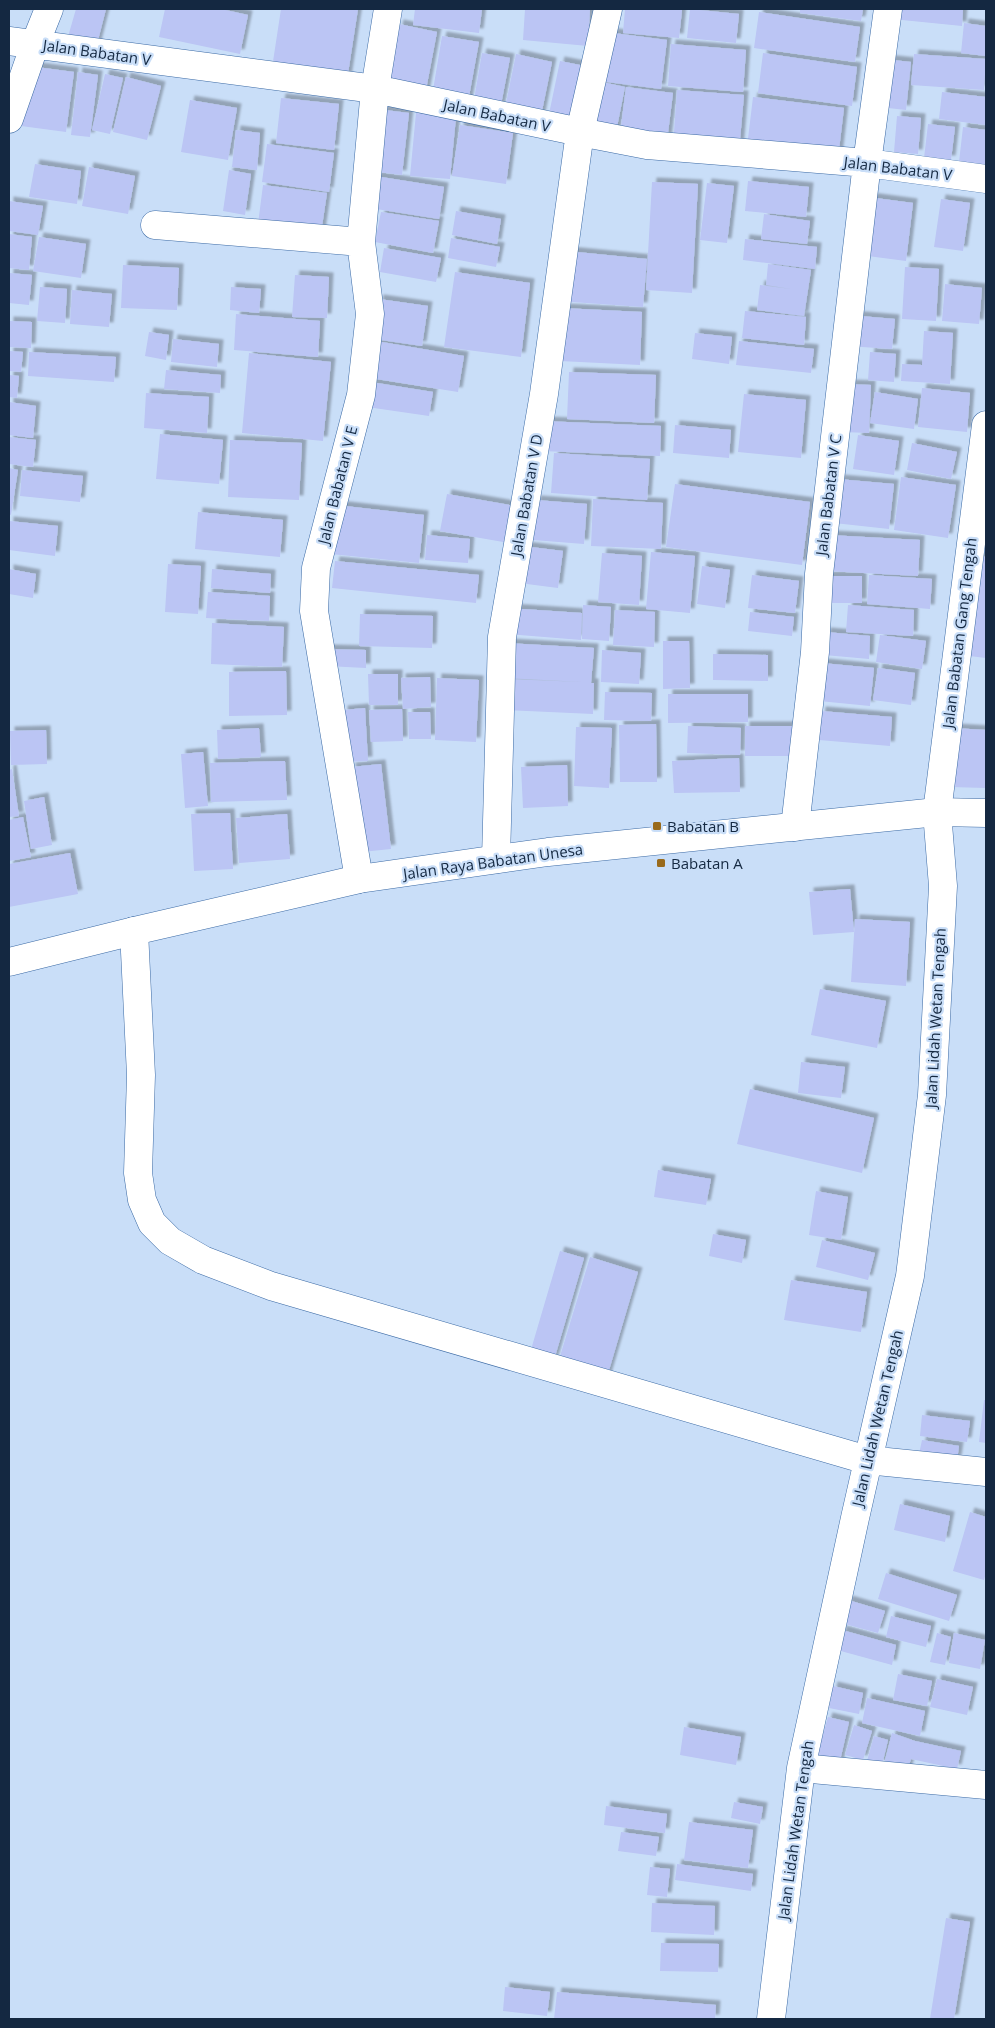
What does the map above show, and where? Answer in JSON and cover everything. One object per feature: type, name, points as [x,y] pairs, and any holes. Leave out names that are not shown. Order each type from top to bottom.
[{"type":"street","points":[[9,119],[22,43],[49,9]]},
{"type":"street","name":"Jalan Babatan V E","points":[[359,879],[314,610],[316,568],[361,395],[370,314],[361,242],[376,89],[388,9]]},
{"type":"street","name":"Jalan Babatan V D","points":[[496,859],[502,637],[544,394],[580,132],[608,9]]},
{"type":"street","name":"Jalan Babatan V C","points":[[795,828],[815,652],[819,574],[867,163],[888,9]]},
{"type":"street","name":"Jalan Babatan V","points":[[22,43],[376,89],[647,145],[867,163],[986,179]]},
{"type":"street","points":[[155,225],[361,242]]},
{"type":"street","name":"Jalan Babatan Gang Tengah","points":[[937,812],[980,531],[986,425]]},
{"type":"street","name":"Jalan Raya Babatan Unesa","points":[[9,962],[359,879],[548,852],[937,812],[986,813]]},
{"type":"street","name":"Jalan Lidah Wetan Tengah","points":[[771,2019],[801,1768],[867,1460],[910,1276],[932,1095],[943,886],[937,812]]},
{"type":"street","points":[[134,931],[141,1075],[138,1173],[142,1200],[152,1223],[170,1241],[203,1260],[271,1286],[867,1460],[986,1472]]},
{"type":"street","points":[[801,1768],[986,1785]]},
{"type":"building","points":[[76,9],[106,9],[96,48],[67,40]]},
{"type":"building","points":[[165,9],[221,9],[248,15],[240,54],[159,37]]},
{"type":"building","points":[[281,9],[358,9],[347,80],[272,68]]},
{"type":"building","points":[[415,9],[482,9],[479,33],[413,25]]},
{"type":"building","points":[[525,9],[590,9],[588,46],[523,40]]},
{"type":"building","points":[[625,9],[682,10],[679,38],[623,33]]},
{"type":"building","points":[[690,9],[739,14],[736,43],[687,38]]},
{"type":"building","points":[[800,9],[863,9],[861,21],[800,13]]},
{"type":"building","points":[[893,9],[963,9],[962,26],[892,19]]},
{"type":"building","points":[[759,12],[860,27],[855,62],[754,48]]},
{"type":"building","points":[[964,23],[986,26],[986,56],[961,53]]},
{"type":"building","points":[[399,24],[437,32],[425,95],[387,88]]},
{"type":"building","points":[[606,32],[667,40],[661,89],[599,81]]},
{"type":"building","points":[[442,36],[479,42],[468,102],[432,96]]},
{"type":"building","points":[[671,44],[746,50],[743,92],[668,86]]},
{"type":"building","points":[[482,53],[510,58],[500,110],[473,105]]},
{"type":"building","points":[[763,53],[857,67],[852,106],[758,93]]},
{"type":"building","points":[[516,54],[552,62],[541,116],[505,108]]},
{"type":"building","points":[[914,54],[986,59],[984,90],[911,85]]},
{"type":"building","points":[[884,59],[911,62],[906,110],[879,107]]},
{"type":"building","points":[[560,61],[590,67],[580,120],[549,114]]},
{"type":"building","points":[[29,66],[74,72],[66,132],[21,126]]},
{"type":"building","points":[[78,72],[98,75],[90,137],[71,135]]},
{"type":"building","points":[[105,74],[123,78],[110,134],[92,130]]},
{"type":"building","points":[[126,77],[161,86],[147,140],[113,132]]},
{"type":"building","points":[[598,81],[625,87],[615,137],[588,131]]},
{"type":"building","points":[[626,87],[673,93],[667,141],[620,135]]},
{"type":"building","points":[[677,90],[744,95],[739,151],[673,146]]},
{"type":"building","points":[[942,92],[986,97],[986,125],[939,119]]},
{"type":"building","points":[[753,97],[844,108],[838,158],[747,147]]},
{"type":"building","points":[[281,98],[339,104],[334,150],[276,143]]},
{"type":"building","points":[[190,100],[237,108],[228,160],[181,152]]},
{"type":"building","points":[[377,109],[409,113],[402,175],[370,171]]},
{"type":"building","points":[[416,113],[456,117],[450,179],[410,176]]},
{"type":"building","points":[[897,116],[921,118],[918,154],[894,152]]},
{"type":"building","points":[[928,124],[955,127],[951,160],[924,158]]},
{"type":"building","points":[[460,125],[513,133],[506,184],[452,176]]},
{"type":"building","points":[[963,127],[986,130],[986,166],[959,162]]},
{"type":"building","points":[[236,130],[260,133],[257,170],[232,167]]},
{"type":"building","points":[[267,144],[334,153],[329,192],[262,182]]},
{"type":"building","points":[[35,164],[81,171],[77,204],[29,197]]},
{"type":"building","points":[[89,167],[135,176],[128,214],[82,206]]},
{"type":"building","points":[[229,170],[251,174],[245,215],[223,211]]},
{"type":"building","points":[[375,176],[444,187],[439,219],[370,208]]},
{"type":"building","points":[[748,181],[809,187],[806,217],[745,211]]},
{"type":"building","points":[[652,182],[698,184],[692,293],[646,290]]},
{"type":"building","points":[[707,183],[734,186],[727,243],[700,240]]},
{"type":"building","points":[[263,185],[327,193],[321,233],[258,224]]},
{"type":"building","points":[[868,197],[913,203],[906,261],[860,255]]},
{"type":"building","points":[[941,199],[970,203],[963,251],[934,247]]},
{"type":"building","points":[[9,201],[43,206],[38,235],[9,231]]},
{"type":"building","points":[[456,211],[501,219],[497,244],[452,235]]},
{"type":"building","points":[[381,212],[439,221],[433,253],[375,242]]},
{"type":"building","points":[[764,214],[810,221],[807,244],[761,239]]},
{"type":"building","points":[[9,234],[32,237],[29,270],[9,268]]},
{"type":"building","points":[[39,237],[86,244],[81,278],[33,271]]},
{"type":"building","points":[[451,238],[500,247],[496,267],[448,258]]},
{"type":"building","points":[[745,239],[817,247],[815,269],[743,260]]},
{"type":"building","points":[[384,248],[441,258],[436,282],[380,272]]},
{"type":"building","points":[[567,251],[647,259],[643,307],[558,301]]},
{"type":"building","points":[[768,264],[811,270],[804,316],[757,310],[760,285],[791,289],[766,285]]},
{"type":"building","points":[[123,265],[179,268],[177,310],[121,308]]},
{"type":"building","points":[[905,267],[939,269],[936,321],[902,319]]},
{"type":"building","points":[[455,272],[530,283],[521,357],[444,347]]},
{"type":"building","points":[[9,273],[32,275],[29,305],[9,303]]},
{"type":"building","points":[[295,275],[329,277],[327,318],[292,317]]},
{"type":"building","points":[[945,284],[982,288],[979,324],[942,321]]},
{"type":"building","points":[[40,287],[67,289],[65,323],[37,321]]},
{"type":"building","points":[[231,287],[261,289],[259,313],[230,310]]},
{"type":"building","points":[[72,290],[112,294],[109,327],[70,324]]},
{"type":"building","points":[[379,299],[428,306],[422,346],[374,339]]},
{"type":"building","points":[[562,308],[642,312],[640,365],[560,361]]},
{"type":"building","points":[[745,311],[806,317],[804,345],[742,338]]},
{"type":"building","points":[[236,314],[320,321],[318,357],[234,350]]},
{"type":"building","points":[[849,315],[895,319],[892,349],[847,346]]},
{"type":"building","points":[[9,321],[32,322],[31,348],[9,347]]},
{"type":"building","points":[[924,331],[953,333],[950,384],[901,381],[902,364],[922,365]]},
{"type":"building","points":[[149,332],[169,335],[166,360],[145,356]]},
{"type":"building","points":[[695,333],[732,337],[729,364],[692,359]]},
{"type":"building","points":[[173,339],[219,344],[217,367],[171,362]]},
{"type":"building","points":[[376,341],[464,356],[458,392],[370,378]]},
{"type":"building","points":[[739,341],[814,349],[811,373],[736,365]]},
{"type":"building","points":[[9,351],[23,352],[21,372],[9,371]]},
{"type":"building","points":[[29,352],[116,357],[114,382],[28,376]]},
{"type":"building","points":[[870,352],[896,354],[894,382],[868,380]]},
{"type":"building","points":[[249,353],[331,362],[323,441],[242,433]]},
{"type":"building","points":[[166,370],[221,375],[220,393],[164,389]]},
{"type":"building","points":[[569,372],[656,375],[654,423],[567,419]]},
{"type":"building","points":[[9,375],[19,376],[17,398],[9,397]]},
{"type":"building","points":[[371,382],[433,392],[429,416],[367,407]]},
{"type":"building","points":[[844,384],[871,385],[869,433],[842,432]]},
{"type":"building","points":[[922,388],[970,393],[967,432],[918,427]]},
{"type":"building","points":[[875,392],[918,399],[914,429],[870,423]]},
{"type":"building","points":[[146,393],[209,397],[207,433],[144,428]]},
{"type":"building","points":[[744,394],[806,400],[801,458],[738,452]]},
{"type":"building","points":[[9,402],[36,406],[33,438],[9,435]]},
{"type":"building","points":[[543,421],[661,426],[660,456],[542,451]]},
{"type":"building","points":[[675,425],[731,430],[729,458],[673,453]]},
{"type":"building","points":[[160,434],[223,440],[219,484],[156,479]]},
{"type":"building","points":[[858,435],[899,441],[894,475],[853,469]]},
{"type":"building","points":[[9,437],[36,440],[33,467],[9,464]]},
{"type":"building","points":[[230,440],[302,443],[299,500],[228,497]]},
{"type":"building","points":[[912,443],[957,452],[951,479],[907,470]]},
{"type":"building","points":[[554,453],[650,459],[647,500],[551,493]]},
{"type":"building","points":[[9,468],[18,470],[11,515],[9,514]]},
{"type":"building","points":[[22,470],[83,476],[80,502],[20,496]]},
{"type":"building","points":[[901,477],[956,485],[948,538],[894,530]]},
{"type":"building","points":[[838,479],[894,484],[889,529],[834,523]]},
{"type":"building","points":[[675,484],[810,502],[802,565],[666,547]]},
{"type":"building","points":[[447,494],[515,506],[509,543],[440,531]]},
{"type":"building","points":[[593,499],[663,503],[661,549],[591,546]]},
{"type":"building","points":[[536,500],[587,504],[584,544],[533,540]]},
{"type":"building","points":[[336,505],[424,515],[419,563],[331,554]]},
{"type":"building","points":[[198,512],[283,520],[280,557],[195,549]]},
{"type":"building","points":[[9,521],[58,526],[55,556],[9,550]]},
{"type":"building","points":[[427,535],[470,539],[468,563],[425,560]]},
{"type":"building","points":[[829,535],[920,540],[918,576],[827,571]]},
{"type":"building","points":[[523,546],[563,551],[558,588],[519,583]]},
{"type":"building","points":[[651,552],[695,556],[690,613],[646,609]]},
{"type":"building","points":[[602,553],[642,556],[639,605],[598,602]]},
{"type":"building","points":[[975,556],[986,557],[986,658],[961,655]]},
{"type":"building","points":[[335,561],[479,575],[476,603],[332,588]]},
{"type":"building","points":[[168,564],[201,566],[198,614],[165,612]]},
{"type":"building","points":[[702,566],[730,570],[725,608],[697,604]]},
{"type":"building","points":[[9,569],[36,574],[33,598],[9,594]]},
{"type":"building","points":[[212,569],[271,574],[270,593],[211,588]]},
{"type":"building","points":[[752,575],[799,581],[795,613],[748,608]]},
{"type":"building","points":[[869,575],[932,579],[930,609],[867,604]]},
{"type":"building","points":[[825,576],[862,576],[862,603],[825,603]]},
{"type":"building","points":[[208,592],[270,596],[269,621],[206,618]]},
{"type":"building","points":[[583,605],[611,607],[609,641],[582,639]]},
{"type":"building","points":[[848,605],[914,610],[913,636],[846,632]]},
{"type":"building","points":[[508,608],[582,613],[581,640],[507,634]]},
{"type":"building","points":[[615,610],[655,612],[654,647],[613,645]]},
{"type":"building","points":[[750,612],[794,617],[792,636],[748,631]]},
{"type":"building","points":[[360,614],[433,616],[432,648],[359,646]]},
{"type":"building","points":[[212,623],[284,627],[282,667],[211,664]]},
{"type":"building","points":[[826,632],[870,636],[869,659],[824,655]]},
{"type":"building","points":[[880,635],[926,641],[922,669],[876,662]]},
{"type":"building","points":[[663,641],[689,641],[690,688],[663,689]]},
{"type":"building","points":[[506,643],[594,648],[591,683],[594,683],[593,714],[505,710],[506,679],[583,682],[504,678]]},
{"type":"building","points":[[326,649],[366,650],[366,668],[326,666]]},
{"type":"building","points":[[602,650],[641,653],[639,684],[601,682]]},
{"type":"building","points":[[713,654],[768,655],[768,681],[713,680]]},
{"type":"building","points":[[822,663],[874,668],[870,706],[819,701]]},
{"type":"building","points":[[878,668],[915,673],[911,705],[873,700]]},
{"type":"building","points":[[286,671],[287,715],[229,716],[229,672]]},
{"type":"building","points":[[368,674],[398,674],[398,705],[369,705]]},
{"type":"building","points":[[430,677],[431,707],[403,709],[401,678]]},
{"type":"building","points":[[437,678],[479,680],[476,742],[435,740]]},
{"type":"building","points":[[605,692],[652,693],[651,721],[604,720]]},
{"type":"building","points":[[668,694],[748,694],[748,722],[668,723]]},
{"type":"building","points":[[365,708],[368,761],[346,762],[343,710]]},
{"type":"building","points":[[402,709],[403,741],[371,742],[369,710]]},
{"type":"building","points":[[821,711],[892,717],[890,746],[819,740]]},
{"type":"building","points":[[408,712],[430,712],[431,739],[409,739]]},
{"type":"building","points":[[656,724],[657,782],[620,782],[619,725]]},
{"type":"building","points":[[688,726],[741,728],[740,755],[687,753]]},
{"type":"building","points":[[745,726],[792,726],[793,756],[745,756]]},
{"type":"building","points":[[576,727],[612,728],[609,788],[574,786]]},
{"type":"building","points":[[259,728],[261,757],[218,759],[217,730]]},
{"type":"building","points":[[953,728],[986,730],[986,788],[950,787]]},
{"type":"building","points":[[46,730],[47,764],[11,765],[10,731]]},
{"type":"building","points":[[203,752],[208,806],[185,808],[181,754]]},
{"type":"building","points":[[739,758],[740,792],[674,793],[672,761]]},
{"type":"building","points":[[285,761],[287,800],[211,802],[210,763]]},
{"type":"building","points":[[381,764],[391,849],[362,852],[351,767]]},
{"type":"building","points":[[567,765],[568,806],[523,808],[521,767]]},
{"type":"building","points":[[12,769],[19,816],[9,817],[9,770]]},
{"type":"building","points":[[44,797],[52,845],[31,849],[24,801]]},
{"type":"building","points":[[230,813],[233,869],[194,871],[191,814]]},
{"type":"building","points":[[287,814],[290,859],[239,863],[236,818]]},
{"type":"building","points":[[23,817],[31,857],[9,861],[9,820]]},
{"type":"building","points":[[70,853],[78,894],[9,907],[9,864]]},
{"type":"building","points":[[850,889],[854,932],[813,935],[809,892]]},
{"type":"building","points":[[855,919],[910,922],[906,986],[851,982]]},
{"type":"building","points":[[820,989],[886,1001],[877,1048],[811,1035]]},
{"type":"building","points":[[801,1062],[845,1067],[841,1098],[798,1093]]},
{"type":"building","points":[[750,1089],[874,1118],[862,1173],[737,1144]]},
{"type":"building","points":[[658,1170],[711,1179],[706,1205],[654,1197]]},
{"type":"building","points":[[816,1191],[848,1197],[841,1240],[809,1235]]},
{"type":"building","points":[[713,1234],[746,1240],[742,1263],[709,1256]]},
{"type":"building","points":[[822,1240],[875,1253],[868,1280],[816,1267]]},
{"type":"building","points":[[560,1251],[584,1258],[554,1360],[530,1353]]},
{"type":"building","points":[[590,1257],[638,1272],[607,1377],[558,1363]]},
{"type":"building","points":[[791,1280],[867,1292],[861,1332],[784,1320]]},
{"type":"building","points":[[984,1400],[986,1400],[986,1443],[979,1442]]},
{"type":"building","points":[[922,1415],[970,1421],[967,1442],[920,1436]]},
{"type":"building","points":[[922,1440],[959,1446],[957,1460],[919,1454]]},
{"type":"building","points":[[900,1504],[950,1516],[945,1542],[894,1530]]},
{"type":"building","points":[[970,1512],[986,1517],[986,1573],[984,1580],[953,1571]]},
{"type":"building","points":[[886,1573],[957,1595],[949,1621],[878,1599]]},
{"type":"building","points":[[848,1600],[885,1611],[878,1633],[841,1623]]},
{"type":"building","points":[[891,1616],[931,1626],[926,1647],[886,1637]]},
{"type":"building","points":[[842,1630],[896,1645],[892,1665],[837,1650]]},
{"type":"building","points":[[937,1633],[951,1637],[945,1665],[930,1662]]},
{"type":"building","points":[[954,1633],[985,1640],[980,1669],[949,1663]]},
{"type":"building","points":[[898,1674],[932,1681],[927,1706],[893,1700]]},
{"type":"building","points":[[937,1679],[973,1687],[967,1715],[930,1707]]},
{"type":"building","points":[[833,1686],[863,1693],[859,1714],[829,1708]]},
{"type":"building","points":[[867,1698],[925,1711],[920,1736],[862,1723]]},
{"type":"building","points":[[828,1717],[849,1722],[839,1765],[816,1759]]},
{"type":"building","points":[[854,1725],[872,1731],[863,1760],[845,1755]]},
{"type":"building","points":[[684,1727],[741,1737],[736,1765],[680,1755]]},
{"type":"building","points":[[892,1733],[915,1741],[961,1751],[957,1769],[911,1759],[906,1774],[883,1768]]},
{"type":"building","points":[[874,1736],[888,1740],[882,1765],[867,1761]]},
{"type":"building","points":[[734,1802],[763,1807],[760,1824],[731,1818]]},
{"type":"building","points":[[606,1806],[667,1814],[665,1833],[604,1825]]},
{"type":"building","points":[[689,1822],[753,1830],[748,1868],[684,1860]]},
{"type":"building","points":[[621,1832],[659,1837],[656,1856],[618,1851]]},
{"type":"building","points":[[677,1864],[753,1874],[751,1891],[675,1880]]},
{"type":"building","points":[[650,1867],[670,1869],[667,1897],[647,1895]]},
{"type":"building","points":[[652,1903],[715,1906],[714,1935],[651,1932]]},
{"type":"building","points":[[946,1918],[970,1922],[954,2019],[930,2019]]},
{"type":"building","points":[[661,1943],[719,1944],[718,1972],[660,1971]]},
{"type":"building","points":[[505,1987],[550,1992],[547,2016],[503,2011]]},
{"type":"building","points":[[557,1992],[716,2005],[715,2019],[554,2019]]},
{"type":"place","name":"Babatan B","points":[[657,826]]},
{"type":"place","name":"Babatan A","points":[[661,863]]}]
